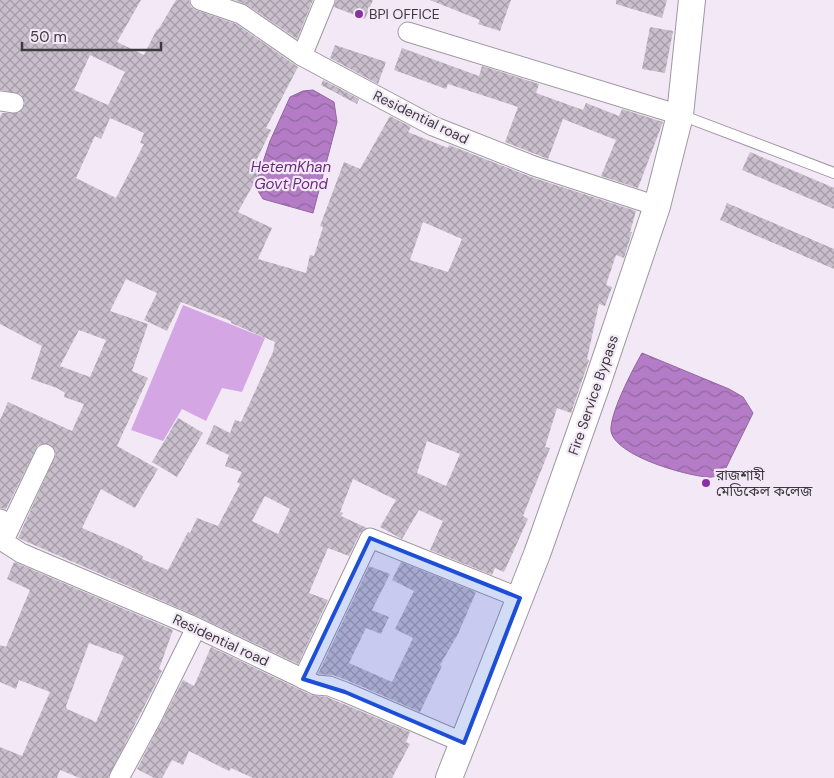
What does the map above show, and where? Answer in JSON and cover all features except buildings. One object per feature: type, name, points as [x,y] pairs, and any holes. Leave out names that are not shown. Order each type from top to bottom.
[{"type":"main road","name":"Fire Service Bypass","points":[[448,778],[464,743],[520,598],[596,387],[657,206],[680,115],[692,0]]},
{"type":"street","name":"Residential road","points":[[200,0],[241,14],[302,56],[433,126],[534,166],[657,206]]},
{"type":"street","points":[[302,56],[326,0]]},
{"type":"street","points":[[408,32],[680,115]]},
{"type":"street","points":[[4,542],[45,454]]},
{"type":"street","points":[[0,519],[4,521],[4,542]]},
{"type":"street","points":[[303,679],[370,538],[520,598]]},
{"type":"street","name":"Residential road","points":[[4,542],[21,553],[196,628],[316,685],[329,686],[345,692],[464,743]]},
{"type":"street","points":[[119,778],[150,722],[196,628]]},
{"type":"lane","points":[[680,115],[834,173]]},
{"type":"highlighted area","points":[[370,538],[520,598],[464,743],[345,692],[303,679]]},
{"type":"shaded area","points":[[183,305],[265,338],[242,392],[222,388],[206,421],[182,409],[163,441],[131,430]]},
{"type":"water","name":"HetemKhan Govt Pond","points":[[313,90],[334,102],[337,122],[313,213],[263,199],[255,186],[270,141],[290,97],[303,91]]},
{"type":"water","points":[[642,353],[729,389],[743,397],[753,413],[723,474],[713,477],[698,476],[667,468],[634,454],[613,437],[611,427],[615,410]]},
{"type":"place","name":"BPI OFFICE","points":[[359,14]]},
{"type":"place","name":"রাজশাহী মেডিকেল কলেজ","points":[[706,483]]}]
